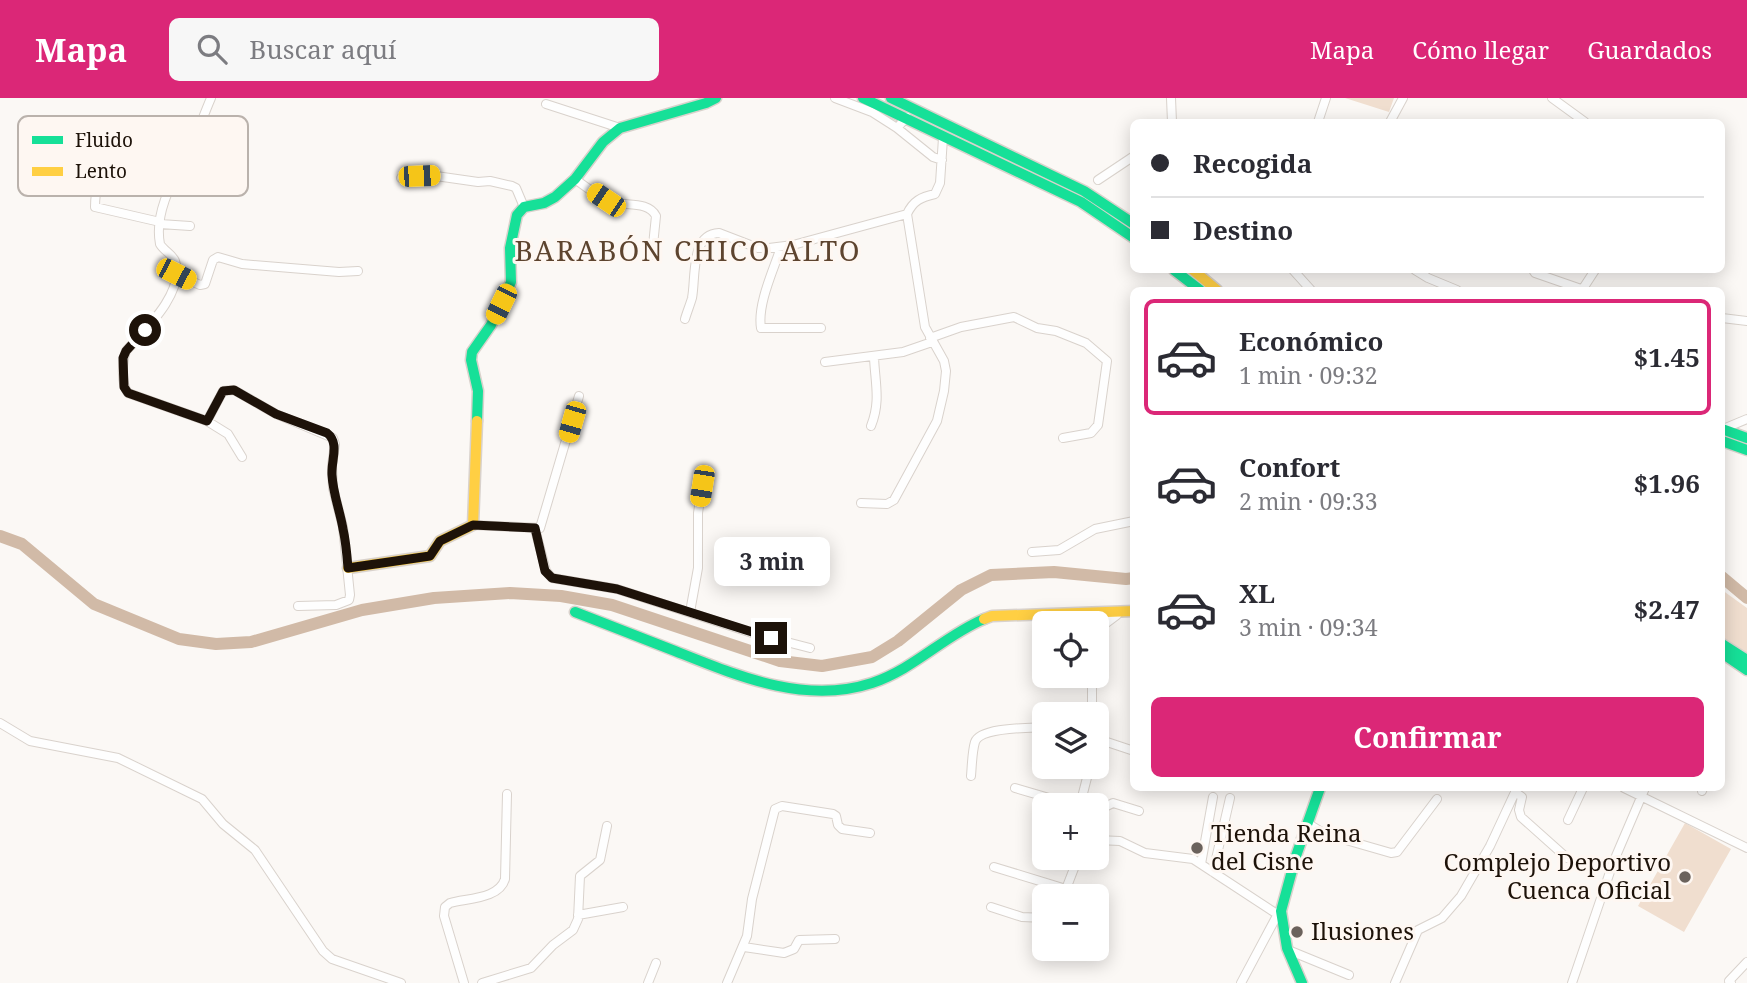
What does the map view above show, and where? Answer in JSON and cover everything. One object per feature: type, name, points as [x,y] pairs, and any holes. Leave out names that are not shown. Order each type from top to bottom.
[{"type":"street","points":[[203,116],[211,98]]},
{"type":"street","points":[[473,525],[478,391],[471,360],[472,352],[491,325],[511,282],[513,227],[517,215],[524,207],[544,203],[555,197],[575,179],[603,142],[620,128],[716,98]]},
{"type":"street","points":[[835,98],[943,138],[1080,202],[1130,235]]},
{"type":"street","points":[[863,98],[901,124],[933,157],[942,160]]},
{"type":"street","points":[[891,98],[1084,191],[1130,221]]},
{"type":"street","points":[[1171,98],[1172,119]]},
{"type":"street","points":[[1319,119],[1326,98]]},
{"type":"street","points":[[1392,119],[1403,98]]},
{"type":"street","points":[[1552,98],[1581,119]]},
{"type":"street","points":[[546,104],[620,128]]},
{"type":"street","points":[[901,124],[912,109]]},
{"type":"street","points":[[860,503],[887,504],[894,500],[937,421],[944,391],[944,360],[925,327],[907,214],[911,205],[922,197],[935,194],[940,183],[943,138]]},
{"type":"street","points":[[1098,180],[1130,159]]},
{"type":"street","points":[[401,178],[436,176],[512,186],[516,188],[524,207]]},
{"type":"street","points":[[575,179],[610,202],[654,211],[656,216],[652,255]]},
{"type":"street","points":[[97,196],[95,207],[160,223],[190,226]]},
{"type":"street","points":[[167,196],[160,223],[160,244],[175,261],[176,274],[163,310],[126,351],[123,358],[124,387],[128,393],[207,421],[228,435],[242,457]]},
{"type":"street","points":[[685,319],[691,301],[696,258],[706,236],[719,233],[758,248],[781,247],[907,214]]},
{"type":"street","points":[[781,247],[768,282],[761,327],[821,328]]},
{"type":"street","points":[[176,274],[200,285],[205,284],[213,260],[218,257],[242,264],[358,271]]},
{"type":"street","points":[[1178,273],[1196,287]]},
{"type":"street","points":[[1197,273],[1213,287]]},
{"type":"street","points":[[1296,273],[1308,287]]},
{"type":"street","points":[[1420,273],[1450,287]]},
{"type":"street","points":[[1535,273],[1575,287]]},
{"type":"street","points":[[825,362],[903,352],[961,327],[1014,317],[1037,328],[1056,331],[1086,343],[1107,361],[1098,425],[1091,433],[1063,438]]},
{"type":"street","points":[[1725,317],[1747,321]]},
{"type":"street","points":[[871,426],[877,410],[874,356]]},
{"type":"street","points":[[207,421],[223,391],[234,390],[276,414],[327,433],[333,438],[333,488],[343,527],[349,600],[336,605],[298,606]]},
{"type":"street","points":[[348,568],[430,556],[440,541],[473,525],[535,528],[542,525],[579,396]]},
{"type":"street","points":[[1725,431],[1747,419]]},
{"type":"street","points":[[1725,434],[1747,438]]},
{"type":"street","points":[[1725,435],[1747,450]]},
{"type":"street","points":[[690,612],[698,568],[698,513],[702,486]]},
{"type":"street","points":[[1032,552],[1059,550],[1095,528],[1130,522]]},
{"type":"street","points":[[535,528],[545,571],[552,578],[617,589],[752,633],[810,648]]},
{"type":"street","points":[[575,612],[742,678],[802,690],[830,691],[868,684],[893,674],[938,648],[969,624],[992,616],[1130,612]]},
{"type":"street","points":[[1109,621],[1120,613]]},
{"type":"street","points":[[1725,646],[1747,660]]},
{"type":"street","points":[[1725,655],[1747,670]]},
{"type":"street","points":[[0,723],[30,741],[118,758],[202,799],[223,824],[261,857],[323,951],[332,959],[401,983]]},
{"type":"street","points":[[971,776],[975,741],[981,734],[1032,728]]},
{"type":"street","points":[[1109,743],[1130,750]]},
{"type":"street","points":[[1016,788],[1033,793]]},
{"type":"street","points":[[1241,983],[1279,911],[1319,791]]},
{"type":"street","points":[[1395,983],[1415,934],[1423,926],[1442,918],[1461,896],[1490,846],[1516,791]]},
{"type":"street","points":[[1517,791],[1522,797],[1519,810],[1521,817],[1567,858]]},
{"type":"street","points":[[1568,820],[1582,791]]},
{"type":"street","points":[[1572,983],[1613,863],[1644,792],[1747,848]]},
{"type":"street","points":[[464,983],[443,916],[445,907],[450,902],[497,892],[503,887],[507,794]]},
{"type":"street","points":[[1201,864],[1213,797]]},
{"type":"street","points":[[1307,823],[1337,838],[1391,853],[1397,852],[1437,799]]},
{"type":"street","points":[[1215,873],[1231,800]]},
{"type":"street","points":[[1109,806],[1113,803],[1139,811]]},
{"type":"street","points":[[727,983],[744,947],[752,899],[773,813],[778,807],[833,814],[842,829],[870,833]]},
{"type":"street","points":[[482,983],[537,964],[553,945],[573,930],[578,915],[580,876],[600,860],[607,826]]},
{"type":"street","points":[[1109,840],[1119,841],[1145,853],[1183,856],[1279,911],[1288,950],[1302,983]]},
{"type":"street","points":[[993,867],[1042,884]]},
{"type":"street","points":[[578,915],[623,907]]},
{"type":"street","points":[[992,907],[1022,917],[1032,917]]},
{"type":"street","points":[[744,947],[785,953],[794,949],[799,940],[835,939]]},
{"type":"street","points":[[1288,950],[1349,975]]},
{"type":"street","points":[[1731,983],[1729,981],[1747,962]]},
{"type":"street","points":[[648,983],[656,963]]},
{"type":"shaded area","points":[[1345,98],[1394,98],[1389,112]]},
{"type":"shaded area","points":[[1725,592],[1747,608],[1747,653],[1725,639]]},
{"type":"shaded area","name":"Complejo Deportivo Cuenca Oficial","points":[[1685,823],[1731,849],[1684,932],[1638,906]]},
{"type":"waterway","points":[[0,536],[22,544],[94,604],[179,639],[216,644],[251,642],[362,610],[434,598],[510,593],[561,596],[612,605],[780,661],[822,666],[872,657],[898,641],[961,590],[991,575],[1054,572],[1130,578]]},
{"type":"waterway","points":[[1725,580],[1747,598]]},
{"type":"traffic: fast","points":[[477,421],[478,391],[471,360],[472,352],[491,325],[511,282],[510,248],[517,215],[524,207],[544,203],[555,197],[575,179],[603,142],[620,128],[716,98]]},
{"type":"traffic: fast","points":[[863,98],[1081,202],[1130,235]]},
{"type":"traffic: fast","points":[[891,98],[1084,191],[1130,221]]},
{"type":"traffic: fast","points":[[1178,273],[1196,287]]},
{"type":"traffic: fast","points":[[1725,430],[1747,438]]},
{"type":"traffic: fast","points":[[1725,442],[1747,450]]},
{"type":"traffic: fast","points":[[575,612],[747,678],[772,685],[822,691],[847,689],[887,677],[984,619]]},
{"type":"traffic: fast","points":[[1725,646],[1747,660]]},
{"type":"traffic: fast","points":[[1725,655],[1747,670]]},
{"type":"traffic: fast","points":[[1302,983],[1287,948],[1281,911],[1296,856],[1319,791]]},
{"type":"traffic: slow","points":[[1197,273],[1213,287]]},
{"type":"traffic: slow","points":[[348,568],[430,556],[440,541],[473,525],[477,421]]},
{"type":"traffic: slow","points":[[984,619],[992,616],[1130,611]]},
{"type":"place","name":"Tienda Reina del Cisne","points":[[1197,848]]},
{"type":"place","name":"Complejo Deportivo Cuenca Oficial","points":[[1685,877]]},
{"type":"place","name":"Ilusiones","points":[[1297,932]]},
{"type":"district","name":"BARABÓN CHICO ALTO","points":[[688,251]]},
{"type":"route","points":[[145,330],[123,358],[123,381],[128,393],[207,421],[223,391],[234,390],[276,414],[327,433],[333,438],[333,488],[343,527],[348,568],[430,556],[446,536],[473,525],[535,528],[545,571],[552,578],[617,589],[771,638]]}]
